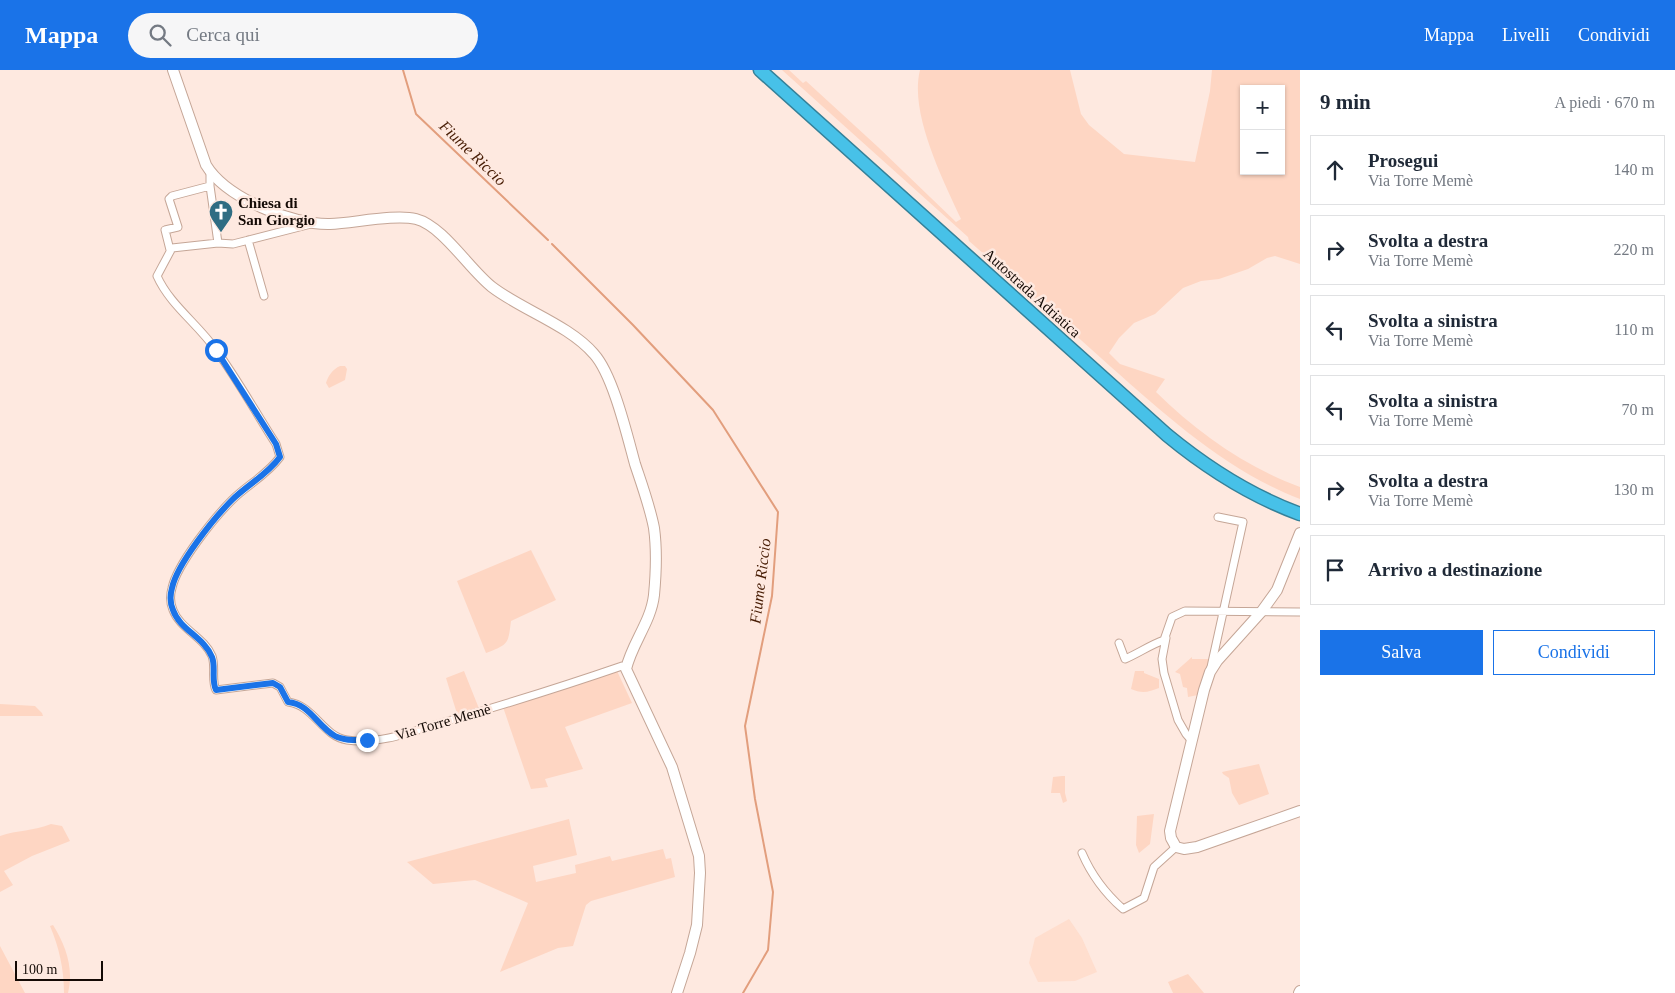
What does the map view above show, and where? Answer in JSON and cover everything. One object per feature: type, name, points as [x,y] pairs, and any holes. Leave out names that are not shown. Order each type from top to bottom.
[{"type":"highway","name":"Autostrada Adriatica","points":[[760,70],[963,247]]},
{"type":"highway","name":"Autostrada Adriatica","points":[[772,70],[963,247],[1125,393],[1178,444],[1210,468],[1254,494],[1300,514]]},
{"type":"highway","name":"Autostrada Adriatica","points":[[1125,393],[1213,460],[1256,486],[1300,505]]},
{"type":"street","points":[[173,70],[202,157],[210,173],[236,194],[261,207],[283,216],[314,224]]},
{"type":"street","points":[[210,173],[218,244]]},
{"type":"street","points":[[210,186],[172,196],[169,199],[178,227],[165,230],[170,250],[172,248],[233,244],[314,224],[409,218],[427,224],[441,234],[493,288],[578,340],[595,354],[609,381],[620,412],[650,514],[655,543],[655,578],[651,607],[626,669],[672,767],[699,856],[697,925],[677,993]]},
{"type":"street","points":[[248,240],[264,296]]},
{"type":"street","name":"Via Torre Memè","points":[[170,250],[157,276],[162,287],[216,350],[276,444],[280,457],[274,466],[232,500],[212,522],[192,549],[176,576],[172,587],[170,599],[175,615],[212,656],[215,666],[214,686],[216,690],[273,683],[280,687],[288,702],[297,703],[306,708],[319,723],[336,737],[348,740],[367,740],[383,739],[403,734],[506,705],[622,666],[626,669]]},
{"type":"street","points":[[1218,518],[1243,522],[1210,672],[1170,832],[1171,838],[1176,847],[1184,849],[1197,847],[1300,811]]},
{"type":"street","points":[[1210,672],[1223,653],[1262,611],[1277,590],[1300,533]]},
{"type":"street","points":[[1192,741],[1178,720],[1164,673],[1162,658],[1172,617],[1185,611],[1300,612]]},
{"type":"street","points":[[1119,643],[1125,659],[1166,638]]},
{"type":"street","points":[[1082,853],[1089,870],[1116,903],[1124,909],[1144,898],[1154,867],[1176,847]]},
{"type":"shaded area","points":[[782,70],[789,70],[803,83],[806,81],[956,222],[961,219],[937,166],[923,126],[919,106],[918,87],[920,70],[1070,70],[1081,114],[1089,125],[1124,154],[1195,162],[1210,91],[1212,70],[1300,70],[1300,264],[1275,256],[1267,258],[1248,269],[1219,279],[1201,281],[1183,288],[1155,314],[1134,323],[1119,338],[1109,353],[1120,364],[1165,379],[1156,392],[1172,407],[1205,435],[1241,459],[1279,479],[1300,487],[1300,499],[1248,474],[1200,442],[1133,386],[969,241],[968,237]]},
{"type":"shaded area","points":[[340,366],[345,366],[347,369],[345,380],[329,388],[326,383],[328,378]]},
{"type":"shaded area","points":[[531,550],[556,600],[511,621],[506,642],[486,653],[457,581]]},
{"type":"shaded area","points":[[1192,657],[1192,659],[1209,659],[1206,674],[1198,695],[1188,697],[1187,688],[1183,687],[1180,674],[1175,672]]},
{"type":"shaded area","points":[[464,671],[480,711],[458,717],[446,678]]},
{"type":"shaded area","points":[[617,671],[632,703],[565,727],[583,769],[545,779],[548,787],[531,789],[503,707]]},
{"type":"shaded area","points":[[1135,671],[1144,671],[1144,673],[1159,679],[1159,688],[1145,692],[1131,689]]},
{"type":"shaded area","points":[[0,704],[35,706],[43,716],[0,716]]},
{"type":"shaded area","points":[[1259,764],[1269,794],[1239,805],[1232,793],[1229,778],[1222,772]]},
{"type":"shaded area","points":[[1065,776],[1067,801],[1063,803],[1060,793],[1051,793],[1053,777]]},
{"type":"shaded area","points":[[1154,814],[1150,844],[1139,853],[1136,845],[1137,816]]},
{"type":"shaded area","points":[[569,819],[577,855],[533,866],[536,882],[576,873],[575,865],[610,856],[612,861],[663,849],[666,859],[671,858],[675,877],[591,901],[586,905],[573,946],[558,948],[500,972],[528,903],[475,880],[433,884],[407,862]]},
{"type":"shaded area","points":[[51,824],[62,826],[70,841],[32,856],[4,871],[13,885],[0,892],[0,836]]},
{"type":"shaded area","points":[[1069,919],[1082,938],[1097,972],[1075,981],[1038,982],[1029,963],[1035,938]]},
{"type":"shaded area","points":[[53,925],[68,957],[70,984],[68,993],[64,993],[60,958],[50,926]]},
{"type":"shaded area","points":[[0,946],[25,993],[0,993]]},
{"type":"shaded area","points":[[1188,974],[1204,993],[1173,993],[1168,982]]},
{"type":"waterway","name":"Fiume Riccio","points":[[403,70],[416,114],[548,240]]},
{"type":"waterway","name":"Fiume Riccio","points":[[552,244],[633,325],[713,410],[778,512],[772,596],[745,726],[755,799],[773,892],[768,950],[743,993]]},
{"type":"place","name":"Chiesa di San Giorgio","points":[[221,233]]},
{"type":"route","points":[[216,350],[276,444],[280,457],[274,466],[232,500],[212,522],[192,549],[176,576],[172,587],[170,599],[172,609],[182,624],[212,656],[215,666],[214,686],[216,690],[273,683],[280,687],[286,695],[288,702],[297,703],[306,708],[319,723],[336,737],[348,740],[367,740]]}]
